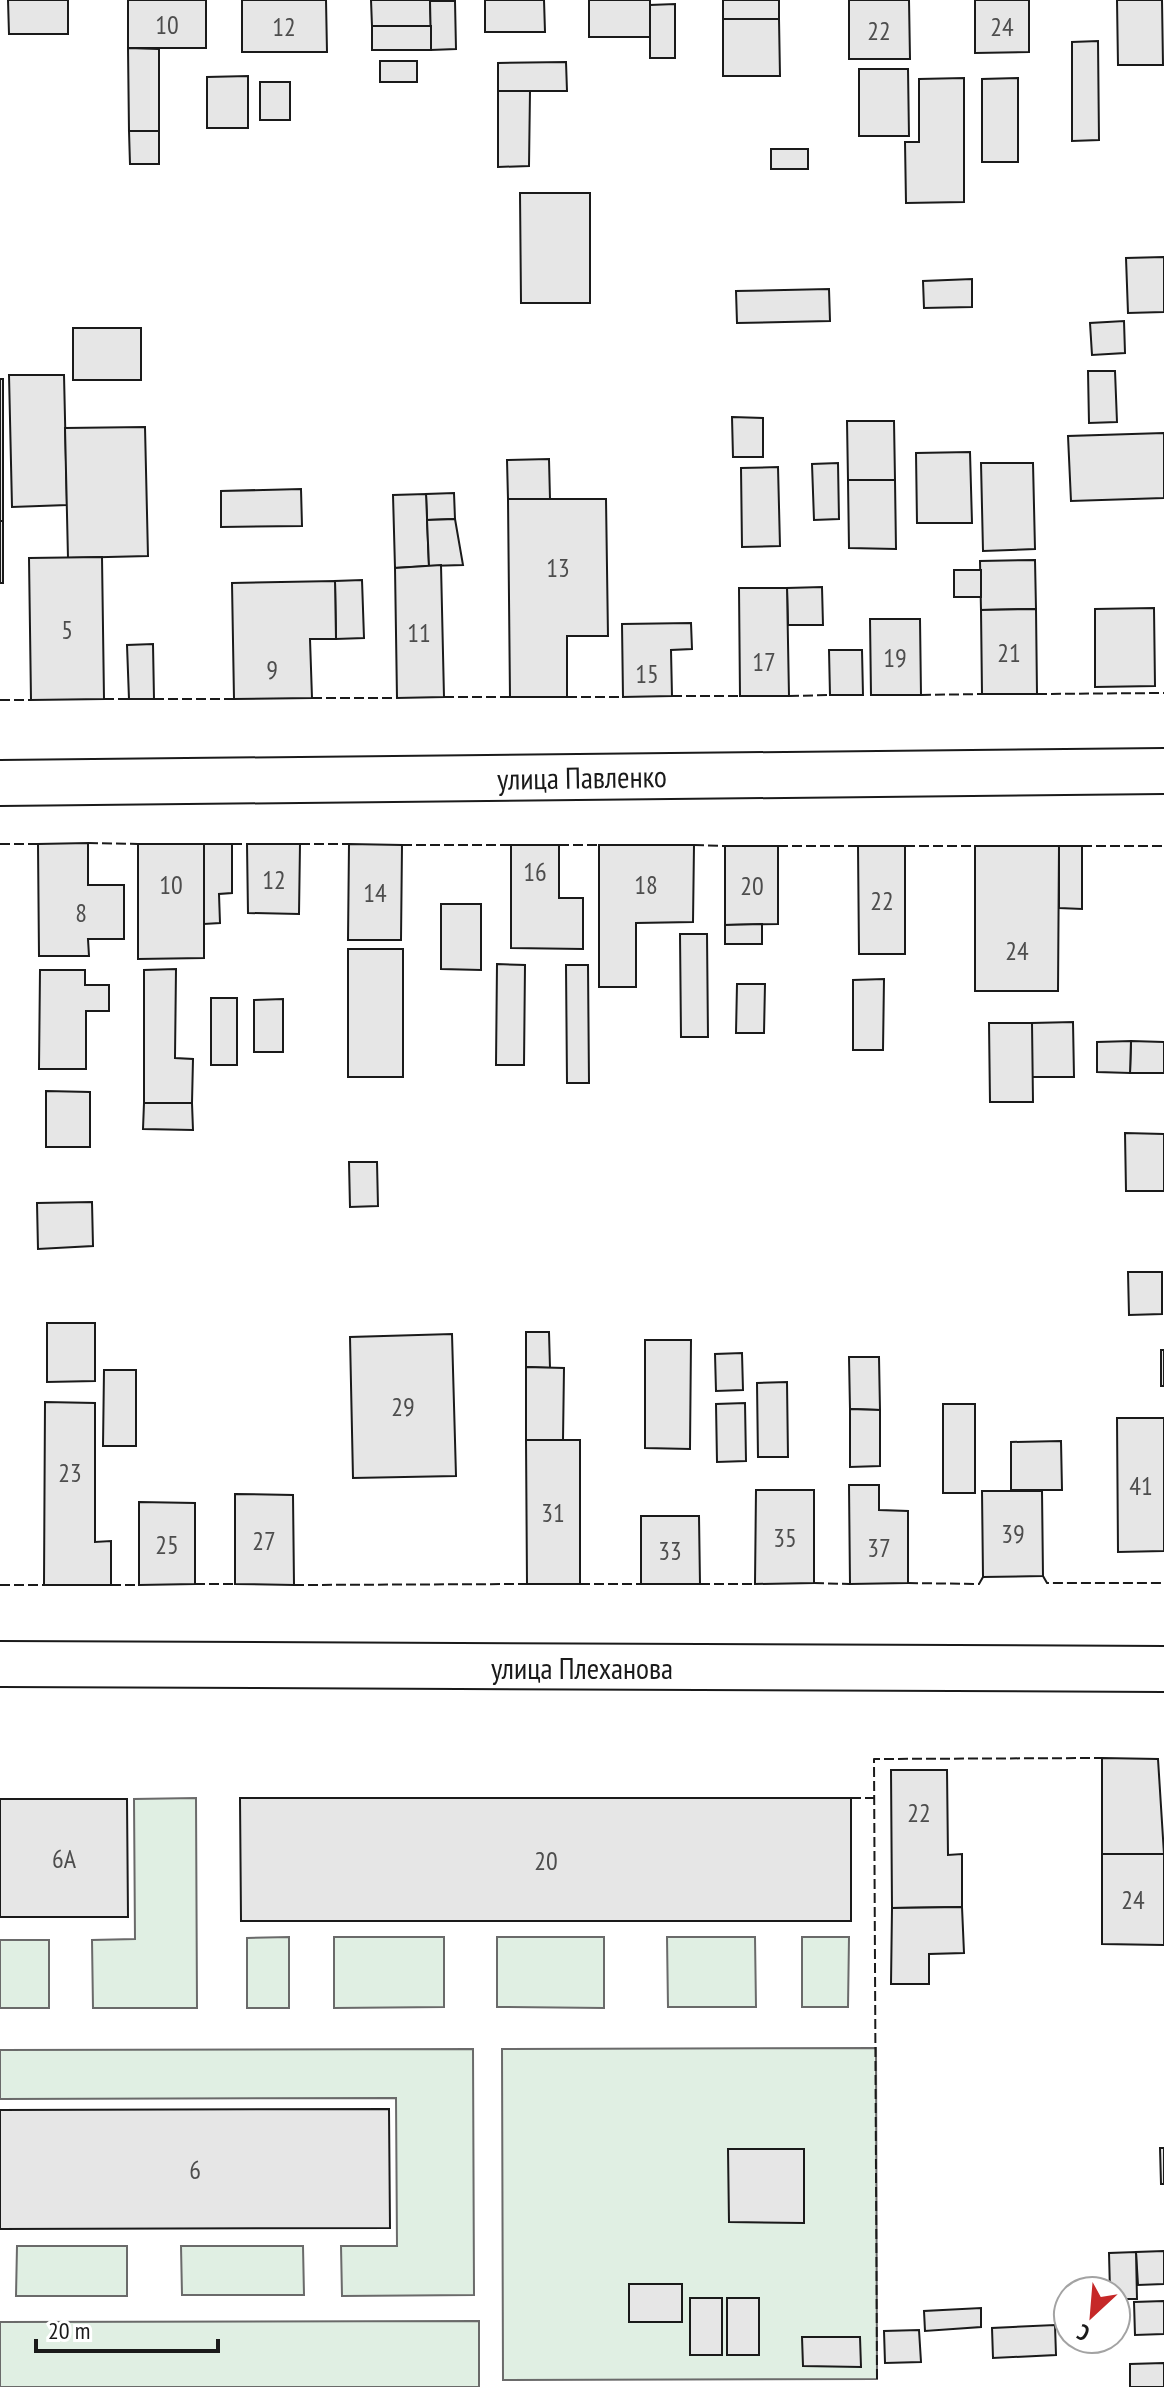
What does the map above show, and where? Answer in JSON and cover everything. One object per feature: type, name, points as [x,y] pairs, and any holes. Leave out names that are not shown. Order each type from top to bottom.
[{"type":"street","name":"улица Павленко","points":[[0,783],[1164,771]]},
{"type":"street","name":"улица Плеханова","points":[[0,1664],[1164,1669]]},
{"type":"green space","points":[[196,1798],[197,2008],[93,2008],[92,1940],[135,1939],[134,1799]]},
{"type":"green space","points":[[289,1937],[289,2008],[247,2008],[247,1938]]},
{"type":"green space","points":[[334,1937],[444,1937],[444,2007],[334,2008]]},
{"type":"green space","points":[[497,1937],[604,1937],[604,2008],[497,2007]]},
{"type":"green space","points":[[667,1937],[755,1937],[756,2007],[668,2007]]},
{"type":"green space","points":[[802,1937],[849,1937],[848,2007],[802,2007]]},
{"type":"green space","points":[[0,1940],[49,1940],[49,2008],[0,2008]]},
{"type":"green space","points":[[876,2048],[877,2379],[503,2380],[502,2049]]},
{"type":"green space","points":[[473,2049],[474,2295],[342,2296],[341,2246],[397,2246],[396,2098],[0,2099],[0,2050]]},
{"type":"green space","points":[[17,2246],[127,2246],[127,2296],[16,2296]]},
{"type":"green space","points":[[181,2246],[303,2246],[304,2295],[182,2295]]},
{"type":"green space","points":[[479,2321],[479,2387],[0,2387],[0,2322]]},
{"type":"building","points":[[8,0],[68,0],[68,34],[9,34]]},
{"type":"building","points":[[128,0],[206,0],[206,48],[128,48]]},
{"type":"building","points":[[242,0],[326,0],[327,52],[242,52]]},
{"type":"building","points":[[371,0],[430,0],[431,26],[372,26]]},
{"type":"building","points":[[485,0],[544,0],[545,32],[485,32]]},
{"type":"building","points":[[589,0],[650,0],[650,37],[589,37]]},
{"type":"building","points":[[723,0],[779,0],[779,19],[723,19]]},
{"type":"building","points":[[849,0],[909,0],[910,59],[849,59]]},
{"type":"building","points":[[975,0],[1029,0],[1029,52],[975,53]]},
{"type":"building","points":[[1117,0],[1162,0],[1163,65],[1118,65]]},
{"type":"building","points":[[430,1],[455,1],[456,49],[431,50]]},
{"type":"building","points":[[675,4],[675,58],[650,58],[650,5]]},
{"type":"building","points":[[723,19],[779,19],[780,76],[723,76]]},
{"type":"building","points":[[372,26],[431,26],[431,50],[372,50]]},
{"type":"building","points":[[1098,41],[1099,140],[1072,141],[1072,42]]},
{"type":"building","points":[[128,48],[159,49],[159,131],[129,131]]},
{"type":"building","points":[[380,61],[417,61],[417,82],[380,82]]},
{"type":"building","points":[[566,62],[567,91],[498,91],[498,63]]},
{"type":"building","points":[[859,69],[908,69],[909,136],[859,136]]},
{"type":"building","points":[[248,76],[248,128],[207,128],[207,77]]},
{"type":"building","points":[[964,78],[964,202],[906,203],[905,142],[919,142],[919,79]]},
{"type":"building","points":[[1018,78],[1018,162],[982,162],[982,79]]},
{"type":"building","points":[[260,82],[290,82],[290,120],[260,120]]},
{"type":"building","points":[[498,91],[530,91],[529,166],[498,167]]},
{"type":"building","points":[[129,131],[159,131],[159,164],[130,164]]},
{"type":"building","points":[[771,149],[808,149],[808,169],[771,169]]},
{"type":"building","points":[[520,193],[590,193],[590,303],[521,303]]},
{"type":"building","points":[[1164,257],[1164,312],[1128,313],[1126,258]]},
{"type":"building","points":[[972,279],[972,307],[924,308],[923,281]]},
{"type":"building","points":[[829,289],[830,321],[737,323],[736,291]]},
{"type":"building","points":[[1124,321],[1125,353],[1092,355],[1090,323]]},
{"type":"building","points":[[73,328],[141,328],[141,380],[73,380]]},
{"type":"building","points":[[1088,371],[1115,371],[1117,422],[1089,423]]},
{"type":"building","points":[[9,375],[64,375],[67,505],[12,507]]},
{"type":"building","points":[[0,379],[3,379],[3,521],[0,521]]},
{"type":"building","points":[[732,417],[763,418],[763,457],[733,457]]},
{"type":"building","points":[[847,421],[894,421],[895,480],[848,480]]},
{"type":"building","points":[[145,427],[148,556],[68,558],[65,428]]},
{"type":"building","points":[[1164,433],[1164,498],[1071,501],[1068,436]]},
{"type":"building","points":[[970,452],[972,523],[917,523],[916,453]]},
{"type":"building","points":[[549,459],[550,499],[508,499],[507,460]]},
{"type":"building","points":[[838,463],[839,519],[814,520],[812,464]]},
{"type":"building","points":[[981,463],[1033,463],[1035,549],[983,551]]},
{"type":"building","points":[[778,467],[780,546],[742,547],[741,468]]},
{"type":"building","points":[[848,480],[895,480],[896,549],[849,548]]},
{"type":"building","points":[[301,489],[302,526],[221,527],[221,491]]},
{"type":"building","points":[[454,493],[455,519],[427,520],[426,494]]},
{"type":"building","points":[[426,494],[429,566],[395,568],[393,495]]},
{"type":"building","points":[[508,499],[606,499],[608,636],[567,636],[567,697],[510,697]]},
{"type":"building","points":[[455,519],[463,565],[429,566],[427,520]]},
{"type":"building","points":[[0,521],[3,521],[3,583],[0,583]]},
{"type":"building","points":[[102,557],[104,699],[31,700],[29,558]]},
{"type":"building","points":[[1035,560],[1036,609],[981,610],[980,561]]},
{"type":"building","points":[[441,565],[444,697],[397,698],[395,568]]},
{"type":"building","points":[[954,570],[981,570],[981,597],[954,597]]},
{"type":"building","points":[[362,580],[364,638],[336,639],[335,581]]},
{"type":"building","points":[[335,581],[336,639],[310,639],[312,698],[234,699],[232,583]]},
{"type":"building","points":[[822,587],[823,625],[788,625],[787,588]]},
{"type":"building","points":[[739,588],[787,588],[789,696],[740,696]]},
{"type":"building","points":[[1154,608],[1155,686],[1095,687],[1095,609]]},
{"type":"building","points":[[1036,609],[1037,694],[982,694],[981,610]]},
{"type":"building","points":[[870,619],[920,619],[921,695],[871,695]]},
{"type":"building","points":[[691,623],[692,649],[671,650],[672,696],[623,697],[622,624]]},
{"type":"building","points":[[153,644],[154,699],[129,699],[127,645]]},
{"type":"building","points":[[829,650],[862,650],[863,695],[830,695]]},
{"type":"building","points":[[88,843],[88,885],[124,885],[124,939],[88,939],[89,956],[39,956],[38,844]]},
{"type":"building","points":[[138,844],[204,844],[204,958],[138,959]]},
{"type":"building","points":[[204,844],[232,844],[232,893],[219,894],[220,923],[204,924]]},
{"type":"building","points":[[247,844],[300,844],[299,914],[248,913]]},
{"type":"building","points":[[349,844],[402,845],[401,940],[348,940]]},
{"type":"building","points":[[511,845],[559,845],[559,898],[583,898],[583,949],[511,948]]},
{"type":"building","points":[[599,845],[694,845],[693,922],[636,923],[636,987],[599,987]]},
{"type":"building","points":[[725,846],[778,846],[778,924],[725,925]]},
{"type":"building","points":[[858,846],[905,846],[905,954],[859,954]]},
{"type":"building","points":[[975,846],[1059,846],[1058,991],[975,991]]},
{"type":"building","points":[[1059,846],[1082,846],[1082,909],[1059,908]]},
{"type":"building","points":[[441,904],[481,904],[481,970],[441,969]]},
{"type":"building","points":[[762,924],[762,944],[725,944],[725,925]]},
{"type":"building","points":[[680,934],[707,934],[708,1037],[681,1037]]},
{"type":"building","points":[[348,949],[403,949],[403,1077],[348,1077]]},
{"type":"building","points":[[497,964],[525,965],[524,1065],[496,1065]]},
{"type":"building","points":[[566,965],[588,965],[589,1083],[567,1083]]},
{"type":"building","points":[[176,969],[175,1058],[193,1059],[192,1103],[144,1103],[144,970]]},
{"type":"building","points":[[40,970],[85,970],[85,985],[109,985],[109,1011],[86,1011],[86,1069],[39,1069]]},
{"type":"building","points":[[884,979],[883,1050],[853,1050],[853,980]]},
{"type":"building","points":[[737,984],[765,984],[764,1033],[736,1033]]},
{"type":"building","points":[[211,998],[237,998],[237,1065],[211,1065]]},
{"type":"building","points":[[283,999],[283,1052],[254,1052],[254,1000]]},
{"type":"building","points":[[1073,1022],[1074,1077],[1032,1077],[1032,1023]]},
{"type":"building","points":[[989,1023],[1032,1023],[1033,1102],[990,1102]]},
{"type":"building","points":[[1131,1041],[1164,1042],[1164,1073],[1130,1073]]},
{"type":"building","points":[[1131,1041],[1130,1073],[1097,1072],[1097,1042]]},
{"type":"building","points":[[46,1091],[90,1092],[90,1147],[46,1147]]},
{"type":"building","points":[[144,1103],[192,1103],[193,1130],[143,1129]]},
{"type":"building","points":[[1125,1133],[1164,1134],[1164,1191],[1126,1191]]},
{"type":"building","points":[[349,1162],[377,1162],[378,1206],[350,1207]]},
{"type":"building","points":[[92,1202],[93,1246],[38,1249],[37,1203]]},
{"type":"building","points":[[1128,1272],[1162,1272],[1162,1314],[1129,1315]]},
{"type":"building","points":[[47,1323],[95,1323],[95,1381],[47,1382]]},
{"type":"building","points":[[526,1332],[549,1332],[550,1368],[526,1367]]},
{"type":"building","points":[[452,1334],[456,1476],[353,1478],[350,1337]]},
{"type":"building","points":[[645,1340],[691,1340],[690,1449],[645,1448]]},
{"type":"building","points":[[1161,1350],[1164,1350],[1164,1386],[1161,1386]]},
{"type":"building","points":[[742,1353],[743,1390],[716,1391],[715,1354]]},
{"type":"building","points":[[849,1357],[879,1357],[880,1410],[850,1409]]},
{"type":"building","points":[[526,1367],[564,1368],[563,1440],[526,1440]]},
{"type":"building","points":[[104,1370],[136,1370],[136,1446],[103,1446]]},
{"type":"building","points":[[787,1382],[788,1457],[758,1457],[757,1383]]},
{"type":"building","points":[[45,1402],[95,1403],[95,1542],[111,1541],[111,1585],[44,1585]]},
{"type":"building","points":[[745,1403],[746,1461],[717,1462],[716,1404]]},
{"type":"building","points":[[943,1404],[975,1404],[975,1493],[943,1493]]},
{"type":"building","points":[[850,1409],[880,1410],[880,1466],[850,1467]]},
{"type":"building","points":[[1117,1418],[1164,1418],[1164,1551],[1118,1552]]},
{"type":"building","points":[[526,1440],[580,1440],[580,1584],[527,1584]]},
{"type":"building","points":[[1061,1441],[1062,1490],[1011,1490],[1011,1442]]},
{"type":"building","points":[[849,1485],[879,1485],[879,1510],[908,1511],[908,1583],[850,1584]]},
{"type":"building","points":[[756,1490],[814,1490],[814,1583],[755,1584]]},
{"type":"building","points":[[982,1491],[1042,1491],[1043,1576],[983,1577]]},
{"type":"building","points":[[235,1494],[293,1495],[294,1585],[235,1584]]},
{"type":"building","points":[[139,1502],[195,1503],[195,1584],[139,1585]]},
{"type":"building","points":[[641,1516],[699,1516],[700,1584],[641,1584]]},
{"type":"building","points":[[1102,1758],[1158,1759],[1164,1854],[1102,1854]]},
{"type":"building","points":[[891,1770],[947,1770],[948,1855],[962,1854],[962,1907],[892,1908]]},
{"type":"building","points":[[240,1798],[851,1798],[851,1921],[241,1921]]},
{"type":"building","points":[[0,1799],[127,1799],[128,1917],[0,1917]]},
{"type":"building","points":[[1102,1854],[1164,1854],[1164,1945],[1102,1944]]},
{"type":"building","points":[[962,1907],[964,1953],[929,1954],[929,1984],[891,1984],[892,1908]]},
{"type":"building","points":[[389,2109],[390,2228],[0,2229],[0,2110]]},
{"type":"building","points":[[1160,2148],[1164,2148],[1164,2184],[1161,2184]]},
{"type":"building","points":[[728,2149],[804,2149],[804,2223],[729,2222]]},
{"type":"building","points":[[1164,2251],[1164,2284],[1138,2285],[1136,2252]]},
{"type":"building","points":[[1136,2252],[1137,2299],[1132,2299],[1132,2275],[1110,2275],[1109,2253]]},
{"type":"building","points":[[629,2284],[682,2284],[682,2322],[629,2322]]},
{"type":"building","points":[[690,2298],[722,2298],[722,2355],[690,2355]]},
{"type":"building","points":[[727,2298],[759,2298],[759,2355],[727,2355]]},
{"type":"building","points":[[1164,2301],[1164,2334],[1135,2335],[1134,2302]]},
{"type":"building","points":[[981,2308],[981,2327],[925,2331],[924,2311]]},
{"type":"building","points":[[1052,2325],[1052,2355],[1056,2355],[993,2358],[992,2328]]},
{"type":"building","points":[[919,2330],[921,2362],[885,2363],[884,2331]]},
{"type":"building","points":[[802,2337],[860,2337],[861,2367],[803,2366]]},
{"type":"building","points":[[1164,2363],[1164,2387],[1130,2387],[1130,2364]]},
{"type":"fence","points":[[1037,694],[1164,693]]},
{"type":"fence","points":[[921,695],[982,694]]},
{"type":"fence","points":[[789,696],[830,695]]},
{"type":"fence","points":[[672,696],[740,696]]},
{"type":"fence","points":[[444,697],[510,697]]},
{"type":"fence","points":[[567,697],[623,697]]},
{"type":"fence","points":[[312,698],[397,698]]},
{"type":"fence","points":[[104,699],[129,699]]},
{"type":"fence","points":[[154,699],[234,699]]},
{"type":"fence","points":[[0,700],[31,700]]},
{"type":"fence","points":[[88,843],[138,844]]},
{"type":"fence","points":[[0,844],[38,844]]},
{"type":"fence","points":[[232,844],[247,844]]},
{"type":"fence","points":[[300,844],[349,844]]},
{"type":"fence","points":[[402,845],[511,845]]},
{"type":"fence","points":[[559,845],[599,845]]},
{"type":"fence","points":[[694,845],[725,846]]},
{"type":"fence","points":[[778,846],[858,846]]},
{"type":"fence","points":[[905,846],[975,846]]},
{"type":"fence","points":[[1082,846],[1164,846]]},
{"type":"fence","points":[[1043,1576],[1047,1583],[1164,1583]]},
{"type":"fence","points":[[908,1583],[979,1584],[983,1577]]},
{"type":"fence","points":[[814,1583],[850,1584]]},
{"type":"fence","points":[[195,1584],[235,1584]]},
{"type":"fence","points":[[294,1585],[527,1584]]},
{"type":"fence","points":[[580,1584],[641,1584]]},
{"type":"fence","points":[[700,1584],[755,1584]]},
{"type":"fence","points":[[0,1585],[44,1585]]},
{"type":"fence","points":[[111,1585],[139,1585]]},
{"type":"fence","points":[[877,2379],[874,1759],[1102,1758]]},
{"type":"fence","points":[[851,1798],[875,1798]]}]
